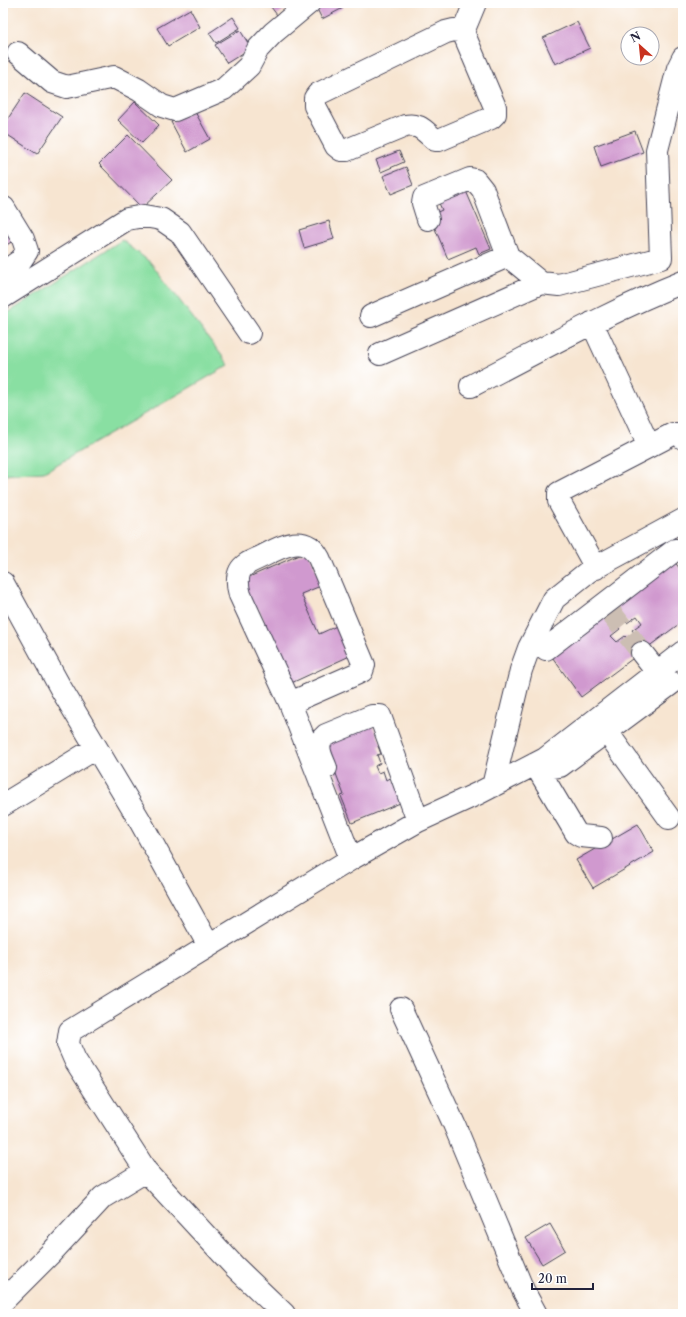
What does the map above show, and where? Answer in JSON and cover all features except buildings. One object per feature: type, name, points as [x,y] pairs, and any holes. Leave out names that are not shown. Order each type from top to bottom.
[{"type":"street","points":[[18,53],[52,82],[67,87],[114,77],[139,90],[162,106],[175,110],[224,89],[249,66],[258,49],[273,33],[309,3]]},
{"type":"street","points":[[463,32],[454,30],[446,32],[318,94],[315,98],[315,106],[336,146],[341,150],[347,150],[413,124],[422,127],[435,140],[439,140],[491,118],[495,114],[495,107],[463,32],[475,3]]},
{"type":"street","points":[[428,219],[423,203],[424,198],[470,179],[475,180],[483,190],[508,256],[541,282],[559,285],[660,258],[658,150],[678,68],[683,58]]},
{"type":"street","points":[[3,272],[21,260],[27,251],[4,208]]},
{"type":"street","points":[[3,297],[127,219],[144,216],[161,219],[180,232],[249,333]]},
{"type":"street","points":[[371,316],[508,256]]},
{"type":"street","points":[[643,263],[651,295]]},
{"type":"street","points":[[380,354],[541,282]]},
{"type":"street","points":[[471,386],[592,323],[651,295],[683,282]]},
{"type":"street","points":[[592,323],[649,446]]},
{"type":"street","points":[[596,568],[559,501],[559,492],[673,434],[681,434],[683,438]]},
{"type":"street","points":[[492,786],[521,670],[529,648],[554,599],[596,568],[683,520]]},
{"type":"street","points":[[290,703],[356,674],[362,670],[364,665],[362,657],[319,558],[309,546],[298,544],[286,544],[246,564],[240,572],[238,583],[240,595],[290,703],[357,855]]},
{"type":"street","points":[[546,649],[606,607],[675,550]]},
{"type":"street","points":[[3,583],[96,748],[140,821],[209,946]]},
{"type":"street","points":[[535,764],[547,768],[560,766],[607,732],[664,678],[683,652]]},
{"type":"street","points":[[642,653],[664,678]]},
{"type":"street","points":[[284,1314],[235,1268],[146,1171],[75,1060],[68,1044],[70,1031],[357,855],[418,821],[545,759],[664,678]]},
{"type":"street","points":[[357,855],[339,799],[318,746],[320,740],[326,735],[372,716],[380,716],[418,821]]},
{"type":"street","points":[[607,732],[669,818]]},
{"type":"street","points":[[3,805],[96,748]]},
{"type":"street","points":[[535,764],[576,833],[585,837],[601,838]]},
{"type":"street","points":[[401,1010],[454,1124],[523,1290],[536,1314]]},
{"type":"street","points":[[3,1301],[50,1254],[103,1197],[146,1171]]},
{"type":"green space","points":[[122,240],[151,263],[229,365],[44,472],[3,475],[3,316]]},
{"type":"tunnel","points":[[608,609],[642,653]]}]
